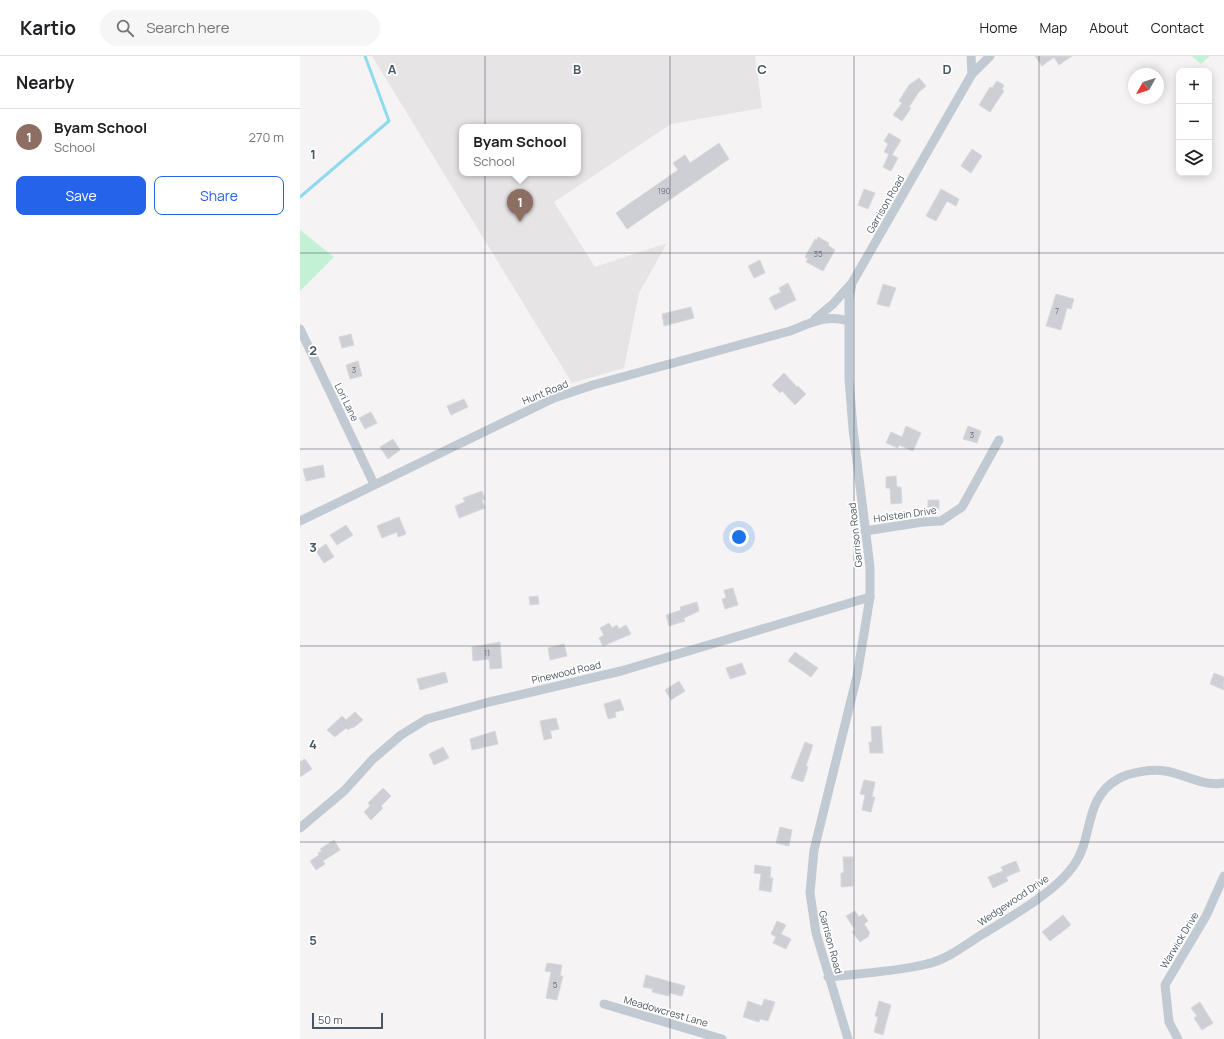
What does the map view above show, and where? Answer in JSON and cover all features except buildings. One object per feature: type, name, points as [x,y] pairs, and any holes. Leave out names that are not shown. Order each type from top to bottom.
[{"type":"street","points":[[971,56],[972,74]]},
{"type":"street","name":"Garrison Road","points":[[848,1039],[828,977],[812,912],[810,872],[814,850],[858,676],[870,597],[870,567],[851,404],[848,321],[849,300],[852,282],[972,74],[990,56]]},
{"type":"street","name":"Hunt Road","points":[[812,321],[833,304],[852,282]]},
{"type":"street","name":"Hunt Road","points":[[300,521],[554,398],[593,385],[790,331],[812,321],[833,317],[848,321]]},
{"type":"street","name":"Lori Lane","points":[[300,329],[374,484]]},
{"type":"street","name":"Holstein Drive","points":[[865,531],[922,522],[941,521],[962,507],[999,440]]},
{"type":"street","name":"Pinewood Road","points":[[300,828],[344,791],[373,759],[395,740],[427,719],[489,702],[621,671],[870,597]]},
{"type":"street","name":"Wedgewood Drive","points":[[828,977],[900,969],[929,964],[954,952],[1016,914],[1062,880],[1075,864],[1087,836],[1090,815],[1103,791],[1119,778],[1140,772],[1165,771],[1188,778],[1224,784]]},
{"type":"street","name":"Warwick Drive","points":[[1178,1039],[1169,1022],[1165,985],[1206,916],[1224,876]]},
{"type":"street","name":"Meadowcrest Lane","points":[[604,1004],[722,1039]]},
{"type":"shaded area","points":[[372,56],[755,56],[762,108],[671,124],[554,202],[595,267],[667,243],[639,293],[624,368],[572,383]]},
{"type":"green space","points":[[1192,56],[1210,56],[1201,64]]},
{"type":"green space","points":[[300,230],[334,257],[300,291]]},
{"type":"waterway","points":[[300,197],[389,121],[365,56]]},
{"type":"place","name":"Byam School","points":[[520,222]]}]
